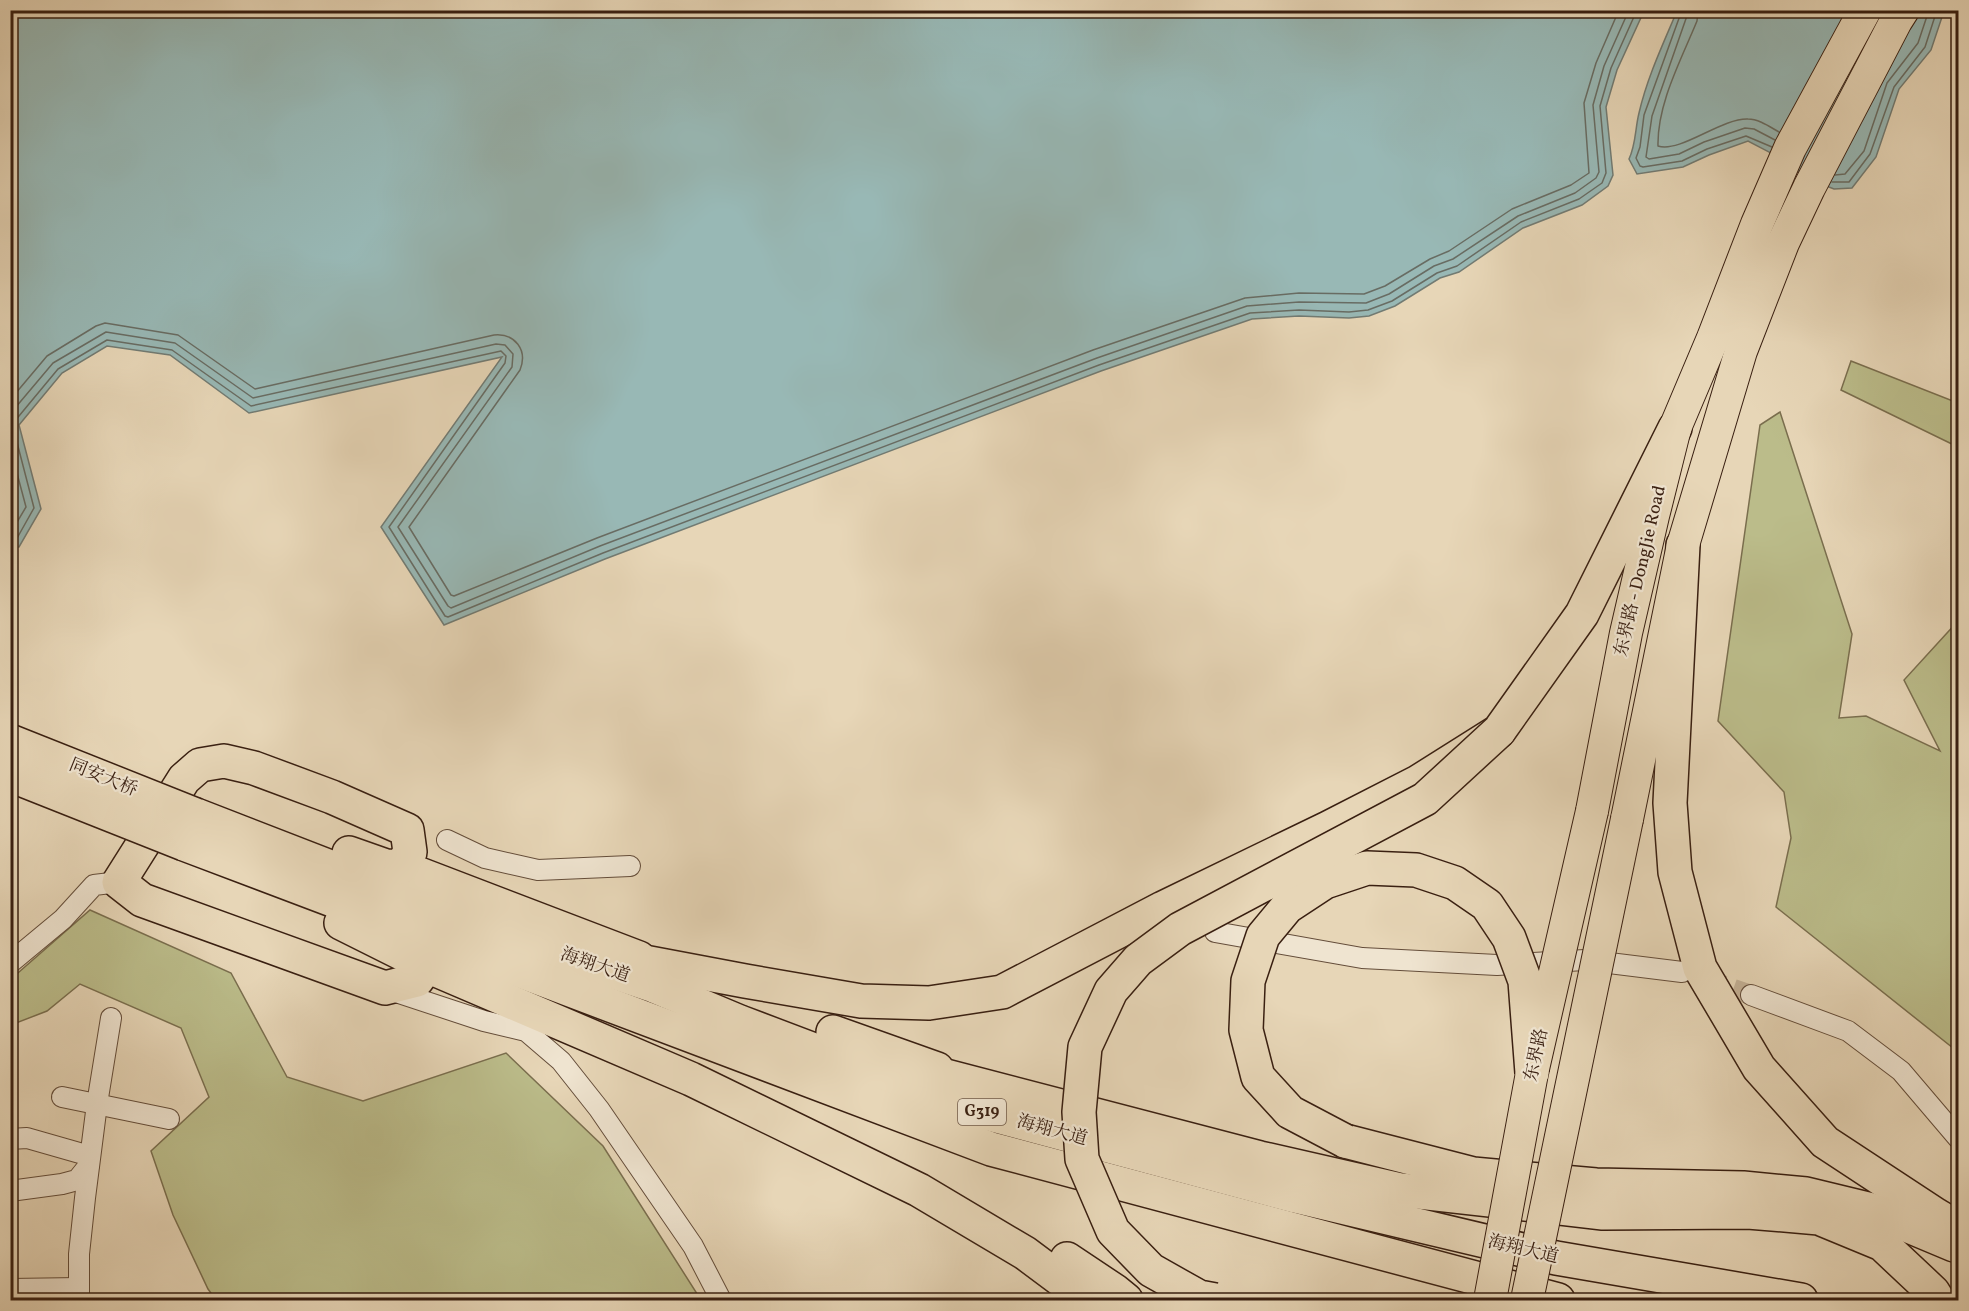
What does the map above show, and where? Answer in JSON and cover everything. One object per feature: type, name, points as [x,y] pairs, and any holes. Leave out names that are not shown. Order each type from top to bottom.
[{"type":"highway","points":[[1215,1300],[1199,1297],[1151,1270],[1113,1231],[1082,1159],[1079,1112],[1085,1047],[1111,991],[1138,960],[1180,929],[1425,799],[1499,731],[1582,614],[1676,428]]},
{"type":"highway","points":[[1683,545],[1670,803],[1675,872],[1700,968],[1759,1068],[1825,1142],[1959,1228]]},
{"type":"highway","points":[[516,939],[861,1001],[929,1003],[1002,992],[1163,908],[1408,788],[1499,731]]},
{"type":"highway","name":"同安大桥","points":[[10,741],[190,829]]},
{"type":"highway","points":[[427,966],[417,980],[385,988],[142,900],[118,882],[184,779],[200,765],[224,761],[254,768],[332,797],[407,830],[433,855],[454,888]]},
{"type":"highway","name":"同安大桥","points":[[10,775],[190,829]]},
{"type":"highway","points":[[190,829],[333,848],[386,866],[401,867],[865,1045],[1009,1093]]},
{"type":"highway","points":[[190,829],[427,966],[691,1079],[854,1143],[980,1201],[1116,1298]]},
{"type":"highway","name":"海翔大道","points":[[190,829],[654,986],[740,1022],[967,1108],[1294,1196],[1556,1258],[1801,1300]]},
{"type":"highway","name":"海翔大道","points":[[190,829],[992,1149],[1558,1300]]},
{"type":"highway","points":[[401,867],[410,852],[407,830]]},
{"type":"highway","points":[[1532,1073],[1525,981],[1509,938],[1487,905],[1455,883],[1416,870],[1367,868],[1325,882],[1287,907],[1263,936],[1248,981],[1246,1030],[1258,1077],[1290,1112],[1345,1141],[1473,1174],[1596,1185],[1743,1188],[1806,1194],[1868,1209],[1959,1247]]},
{"type":"highway","points":[[740,1022],[1260,1158],[1401,1190],[1603,1213],[1748,1212],[1819,1218],[1882,1244],[1933,1292],[1938,1300]]},
{"type":"main road","name":"东界路 - DongJie Road","points":[[1592,811],[1626,633],[1676,428],[1756,224],[1790,148],[1866,10]]},
{"type":"main road","name":"东界路 - DongJie Road","points":[[1527,1300],[1683,545],[1742,351],[1787,234],[1852,104],[1903,10]]},
{"type":"main road","name":"东界路","points":[[1490,1300],[1532,1073],[1592,811]]},
{"type":"street","points":[[447,840],[486,858],[538,870],[630,866]]},
{"type":"street","points":[[10,963],[63,919],[93,885],[118,882]]},
{"type":"street","points":[[1215,932],[1362,958],[1497,965],[1585,960],[1682,972]]},
{"type":"street","points":[[385,988],[474,1017],[526,1030],[561,1061],[599,1109],[693,1246],[721,1300]]},
{"type":"street","points":[[1751,994],[1848,1031],[1901,1071],[1959,1138]]},
{"type":"street","points":[[10,1289],[79,1294],[79,1254],[85,1198],[111,1018]]},
{"type":"street","points":[[62,1097],[169,1119]]},
{"type":"street","points":[[10,1139],[27,1138],[90,1160]]},
{"type":"street","points":[[10,1191],[77,1180],[90,1160]]},
{"type":"street","points":[[62,1184],[73,1187],[85,1198]]},
{"type":"green space","points":[[1851,361],[1958,403],[1958,447],[1841,390]]},
{"type":"green space","points":[[1780,412],[1852,634],[1839,718],[1866,716],[1940,751],[1904,680],[1958,621],[1958,1052],[1776,907],[1791,838],[1784,792],[1718,721],[1760,425]]},
{"type":"green space","points":[[90,910],[231,973],[287,1077],[363,1101],[506,1053],[603,1146],[701,1300],[216,1300],[208,1289],[173,1215],[151,1151],[209,1097],[181,1028],[80,984],[47,1011],[11,1025],[11,979]]},
{"type":"water","points":[[11,10],[1644,11],[1617,70],[1606,107],[1613,175],[1608,186],[1582,205],[1523,228],[1459,272],[1440,278],[1395,306],[1369,316],[1349,318],[1299,316],[1252,319],[1101,371],[605,559],[444,625],[381,527],[502,357],[249,413],[170,355],[107,346],[62,373],[19,425],[41,509],[19,547],[11,547]]},
{"type":"water","points":[[1677,11],[1944,11],[1931,50],[1899,89],[1876,157],[1852,188],[1834,189],[1803,177],[1790,163],[1748,141],[1683,167],[1637,174],[1629,159],[1642,100]]},
{"type":"tunnel","points":[[1705,979],[1751,995]]}]
